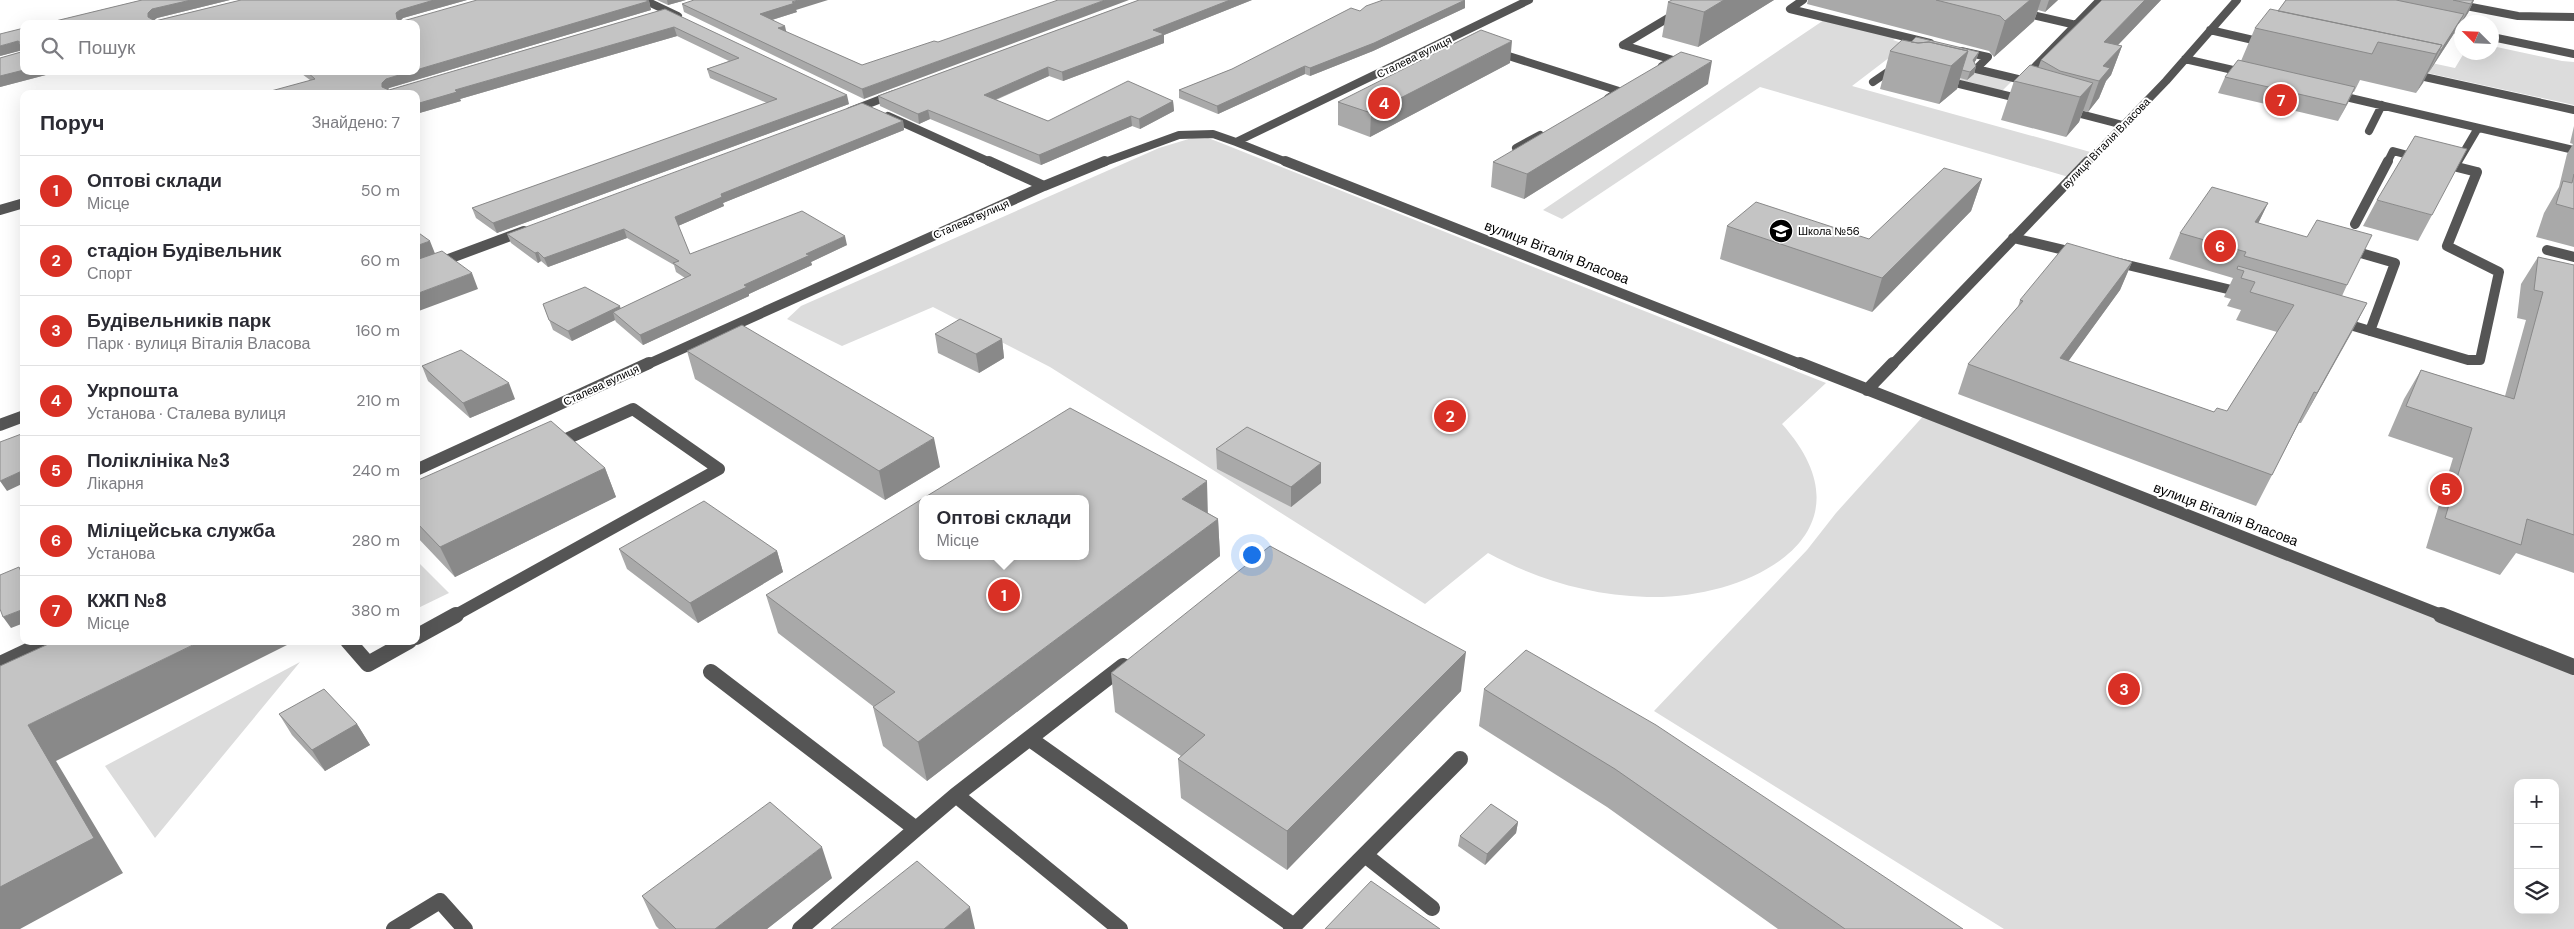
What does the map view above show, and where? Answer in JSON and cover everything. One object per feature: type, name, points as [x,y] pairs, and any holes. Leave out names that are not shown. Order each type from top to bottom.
[{"type":"street","points":[[644,0],[686,20]]},
{"type":"street","name":"Сталева вулиця","points":[[420,468],[1044,186],[1158,141],[1178,135],[1212,134],[1236,142],[1458,39],[1529,0]]},
{"type":"street","points":[[1658,69],[1673,60],[1623,45],[1698,0]]},
{"type":"street","points":[[1803,0],[1790,9],[1939,45]]},
{"type":"street","points":[[1935,78],[2036,102],[2022,89],[2022,80],[2100,0]]},
{"type":"street","name":"вулиця Віталія Власова","points":[[1867,390],[2123,125],[2237,0]]},
{"type":"street","points":[[2434,0],[2518,16],[2574,18]]},
{"type":"street","points":[[658,14],[677,8]]},
{"type":"street","points":[[2008,9],[2076,25]]},
{"type":"street","points":[[2432,25],[2454,29]]},
{"type":"street","points":[[2210,30],[2277,45]]},
{"type":"street","points":[[2499,38],[2574,54]]},
{"type":"street","points":[[1949,48],[1988,57],[1976,69],[2022,80]]},
{"type":"street","points":[[1490,50],[1623,89],[1602,101]]},
{"type":"street","points":[[2185,59],[2260,77]]},
{"type":"street","points":[[1874,82],[1889,71],[1908,76]]},
{"type":"street","points":[[2402,72],[2574,110]]},
{"type":"street","points":[[836,116],[900,92]]},
{"type":"street","points":[[2325,92],[2574,150]]},
{"type":"street","points":[[855,101],[1044,186]]},
{"type":"street","points":[[2369,131],[2382,105]]},
{"type":"street","points":[[2054,107],[2123,125]]},
{"type":"street","points":[[2456,167],[2478,128]]},
{"type":"street","points":[[1516,148],[1551,129]]},
{"type":"street","name":"вулиця Віталія Власова","points":[[1236,142],[2574,667]]},
{"type":"street","points":[[2325,317],[2468,360],[2480,360],[2499,272],[2447,246],[2477,172],[2393,151],[2354,224]]},
{"type":"street","points":[[0,210],[20,204]]},
{"type":"street","points":[[420,270],[538,226]]},
{"type":"street","points":[[2013,238],[2254,296]]},
{"type":"street","points":[[2334,246],[2395,263],[2370,331]]},
{"type":"street","points":[[2547,250],[2574,257]]},
{"type":"street","points":[[420,635],[719,470],[633,409],[547,448]]},
{"type":"street","points":[[0,425],[20,418]]},
{"type":"street","points":[[467,446],[476,461]]},
{"type":"street","points":[[0,664],[40,645]]},
{"type":"street","points":[[351,645],[368,664],[401,645]]},
{"type":"street","points":[[800,929],[956,795],[1139,655]]},
{"type":"street","points":[[711,672],[916,828]]},
{"type":"street","points":[[1030,738],[1292,927],[1460,759]]},
{"type":"street","points":[[956,795],[1120,929]]},
{"type":"street","points":[[1365,855],[1432,908]]},
{"type":"street","points":[[394,929],[440,901],[465,929]]},
{"type":"shaded area","points":[[1824,20],[1896,38],[1893,40],[2012,81],[2001,92],[1916,70],[1890,57],[1852,86],[2094,153],[2072,178],[1760,87],[1562,219],[1543,210]]},
{"type":"shaded area","points":[[2306,36],[2455,68],[2460,60],[2499,60],[2499,48],[2574,62],[2574,105],[2300,45]]},
{"type":"shaded area","points":[[1192,138],[1208,138],[1216,141],[1826,383],[1782,424],[1809,463],[1817,498],[1809,528],[1790,553],[1760,573],[1725,587],[1686,595],[1626,596],[1584,589],[1526,571],[1488,553],[1425,604],[1050,367],[933,307],[842,346],[787,319],[801,306],[1159,148]]},
{"type":"shaded area","points":[[1926,413],[2574,667],[2574,929],[2004,929],[1654,711],[1807,550],[1836,513]]},
{"type":"shaded area","points":[[420,564],[449,593],[420,607]]},
{"type":"shaded area","points":[[300,662],[155,838],[105,766]]},
{"type":"building","points":[[142,0],[191,0],[152,9],[148,13],[148,17],[153,20],[60,20]]},
{"type":"building","points":[[241,0],[434,0],[400,10],[396,13],[397,19],[400,20],[159,20]]},
{"type":"building","points":[[477,0],[649,1],[420,69],[420,20],[407,20]]},
{"type":"building","points":[[694,0],[798,0],[792,2],[795,3],[760,14],[785,26],[778,28],[862,65],[934,41],[938,42],[1058,0],[1105,0],[862,89],[682,4]]},
{"type":"building","points":[[1139,0],[1230,0],[1153,30],[1164,34],[1062,72],[1048,67],[984,95],[1048,121],[1128,81],[1173,101],[1139,119],[1131,116],[1039,155],[928,110],[918,114],[878,96]]},
{"type":"building","points":[[1383,0],[1465,0],[1374,43],[1310,68],[1305,66],[1217,106],[1179,90],[1232,69],[1351,8],[1360,11],[1366,6]]},
{"type":"building","points":[[1672,0],[1724,0],[1704,12],[1668,2]]},
{"type":"building","points":[[1936,0],[2030,0],[2005,21],[2000,16]]},
{"type":"building","points":[[2102,0],[2145,0],[2104,42],[2122,46],[2103,66],[2110,68],[2099,81],[2060,71],[2041,60]]},
{"type":"building","points":[[2286,0],[2396,0],[2464,14],[2454,15],[2454,30],[2441,50],[2439,50],[2442,45],[2278,11]]},
{"type":"building","points":[[2453,0],[2473,0],[2471,4]]},
{"type":"building","points":[[665,9],[847,95],[493,223],[472,208],[777,99],[707,69],[739,58],[674,27],[455,90],[457,92],[420,103],[420,90],[389,90]]},
{"type":"building","points":[[2270,9],[2442,45],[2436,54],[2378,42],[2372,54],[2255,28]]},
{"type":"building","points":[[20,29],[20,42],[18,41],[0,46],[0,34]]},
{"type":"building","points":[[1481,30],[1512,41],[1371,113],[1338,102]]},
{"type":"building","points":[[1916,37],[1979,52],[1973,60],[1976,66],[1970,72],[1962,70],[1968,51],[1929,42],[1911,42]]},
{"type":"building","points":[[1902,40],[1918,43],[1929,42],[1968,51],[1951,66],[1890,51]]},
{"type":"building","points":[[20,52],[20,71],[0,76],[0,58]]},
{"type":"building","points":[[1681,52],[1712,61],[1527,174],[1493,162]]},
{"type":"building","points":[[2238,60],[2355,87],[2346,105],[2225,77]]},
{"type":"building","points":[[2030,65],[2093,83],[2080,97],[2014,81]]},
{"type":"building","points":[[310,75],[399,75],[386,79],[382,83],[382,87],[389,90],[275,90],[315,79]]},
{"type":"building","points":[[862,103],[903,121],[721,194],[722,197],[675,217],[690,254],[802,211],[845,236],[806,254],[810,255],[744,285],[747,287],[640,335],[613,312],[691,275],[673,263],[679,261],[624,229],[544,258],[538,252],[535,253],[507,234]]},
{"type":"building","points":[[2415,136],[2467,149],[2432,215],[2377,200]]},
{"type":"building","points":[[1944,168],[1982,179],[1882,278],[1727,226],[1756,202],[1869,239]]},
{"type":"building","points":[[2574,174],[2574,209],[2556,204],[2563,181],[2572,183]]},
{"type":"building","points":[[2212,187],[2268,203],[2255,222],[2307,237],[2317,220],[2372,235],[2347,285],[2244,256],[2246,252],[2180,233]]},
{"type":"building","points":[[420,234],[430,241],[420,245]]},
{"type":"building","points":[[2067,243],[2132,262],[2060,358],[2214,412],[2217,408],[2227,411],[2294,305],[2250,292],[2255,282],[2241,278],[2244,271],[2237,269],[2238,266],[2367,303],[2317,393],[2314,392],[2272,475],[1968,364],[2023,301],[2020,300]]},
{"type":"building","points":[[442,251],[472,273],[420,292],[420,259]]},
{"type":"building","points":[[2538,257],[2574,265],[2574,535],[2527,519],[2521,545],[2445,518],[2472,428],[2406,406],[2421,370],[2514,399],[2543,292],[2534,290]]},
{"type":"building","points":[[585,287],[620,306],[568,331],[549,320],[543,304]]},
{"type":"building","points":[[960,319],[1002,339],[976,354],[935,334]]},
{"type":"building","points":[[742,325],[934,438],[879,471],[687,351]]},
{"type":"building","points":[[461,350],[509,383],[463,403],[422,366]]},
{"type":"building","points":[[1070,408],[1207,481],[1182,499],[1218,519],[918,742],[873,707],[895,692],[766,595],[919,501],[919,560],[1089,560],[1089,495],[929,495]]},
{"type":"building","points":[[551,421],[605,468],[440,547],[420,526],[420,479]]},
{"type":"building","points":[[1247,427],[1321,463],[1291,487],[1216,449]]},
{"type":"building","points":[[20,434],[20,472],[0,481],[0,442]]},
{"type":"building","points":[[704,501],[777,551],[690,603],[619,549]]},
{"type":"building","points":[[1270,546],[1466,652],[1287,831],[1178,759],[1205,735],[1111,673]]},
{"type":"building","points":[[19,567],[20,569],[20,611],[3,617],[0,609],[0,575]]},
{"type":"building","points":[[46,645],[193,645],[28,725],[94,838],[0,887],[0,666]]},
{"type":"building","points":[[1526,650],[1656,725],[1963,929],[1845,929],[1615,769],[1484,689]]},
{"type":"building","points":[[324,689],[357,724],[312,750],[279,714]]},
{"type":"building","points":[[770,802],[822,847],[715,929],[676,929],[642,896]]},
{"type":"building","points":[[1491,804],[1518,822],[1487,854],[1460,836]]},
{"type":"building","points":[[917,861],[970,907],[944,929],[831,929]]},
{"type":"building","points":[[1371,881],[1440,929],[1325,929]]},
{"type":"place","name":"КЖП №8","points":[[2281,100]]},
{"type":"place","name":"Укрпошта","points":[[1384,103]]},
{"type":"place","name":"Школа №56","points":[[1781,231]]},
{"type":"place","name":"Міліцейська служба","points":[[2220,246]]},
{"type":"place","name":"стадіон Будівельник","points":[[1450,416]]},
{"type":"place","name":"Поліклініка №3","points":[[2446,489]]},
{"type":"place","name":"Оптові склади","points":[[1004,595]]},
{"type":"place","name":"Будівельників парк","points":[[2124,689]]}]
